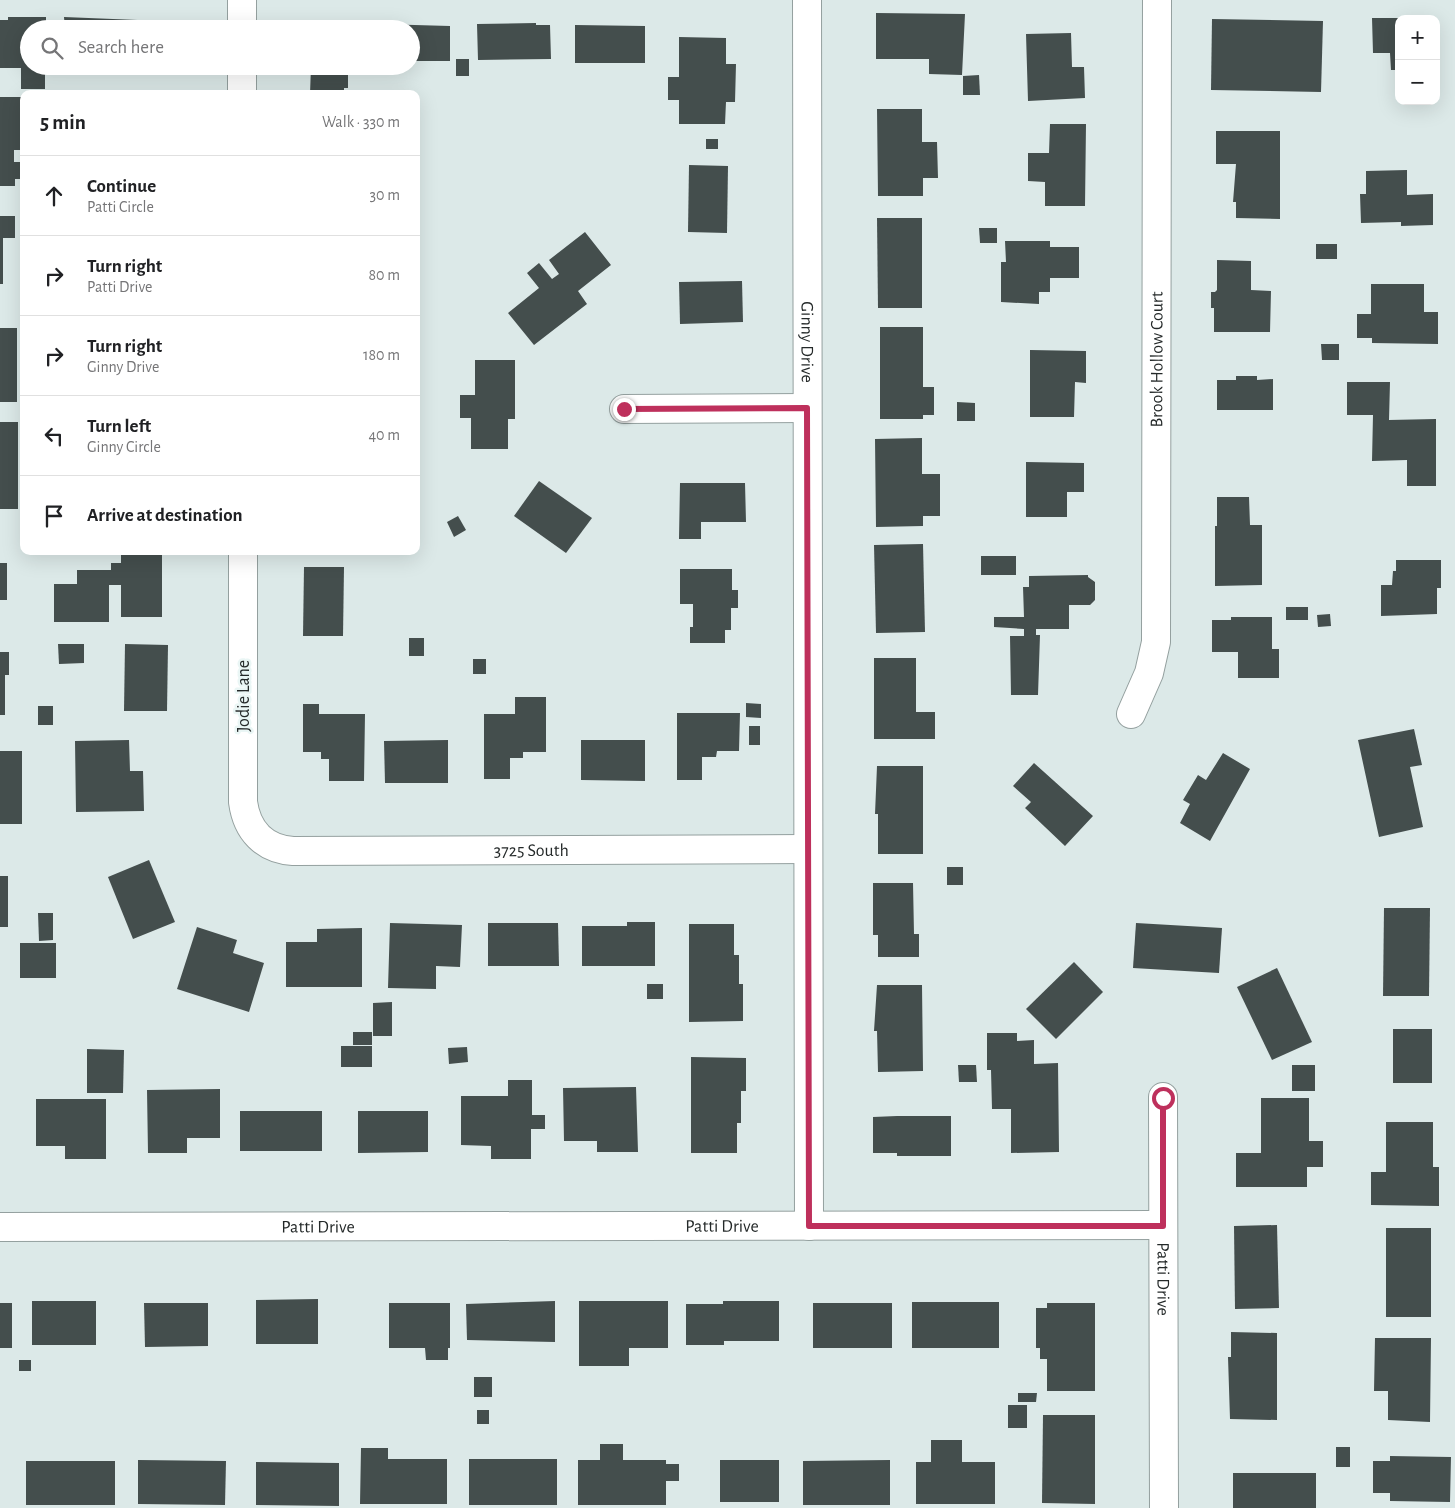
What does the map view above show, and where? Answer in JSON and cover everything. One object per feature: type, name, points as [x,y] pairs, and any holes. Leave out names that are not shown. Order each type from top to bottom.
[{"type":"street","points":[[242,0],[242,20]]},
{"type":"street","name":"Ginny Drive","points":[[806,0],[809,1226]]},
{"type":"street","name":"Brook Hollow Court","points":[[1130,714],[1149,673],[1156,642],[1157,0]]},
{"type":"street","points":[[242,75],[242,90]]},
{"type":"street","points":[[624,409],[807,408]]},
{"type":"street","name":"Jodie Lane","points":[[243,555],[243,802],[246,820],[258,837]]},
{"type":"street","name":"3725 South","points":[[258,837],[274,847],[294,851],[808,849]]},
{"type":"street","points":[[1163,1098],[1163,1226]]},
{"type":"street","name":"Patti Drive","points":[[0,1227],[1163,1226],[1164,1508]]},
{"type":"building","points":[[876,13],[965,14],[962,75],[929,74],[929,59],[876,59]]},
{"type":"building","points":[[8,17],[46,17],[46,20],[20,20],[20,68],[0,68],[0,20],[8,20]]},
{"type":"building","points":[[64,17],[138,20],[64,20]]},
{"type":"building","points":[[1372,18],[1395,18],[1395,70],[1391,70],[1390,53],[1373,53]]},
{"type":"building","points":[[1212,19],[1323,21],[1321,92],[1211,90]]},
{"type":"building","points":[[536,23],[536,25],[550,25],[551,59],[478,60],[477,24]]},
{"type":"building","points":[[420,25],[450,26],[450,61],[420,61]]},
{"type":"building","points":[[575,25],[645,26],[645,63],[575,63]]},
{"type":"building","points":[[1071,33],[1072,67],[1084,67],[1085,98],[1028,101],[1026,34]]},
{"type":"building","points":[[679,37],[726,38],[726,64],[736,64],[735,102],[726,102],[725,124],[679,124],[679,100],[668,100],[668,77],[679,77]]},
{"type":"building","points":[[456,59],[469,59],[469,76],[456,76]]},
{"type":"building","points":[[21,75],[45,75],[45,89],[21,89]]},
{"type":"building","points":[[311,75],[348,75],[348,88],[344,88],[344,90],[310,90]]},
{"type":"building","points":[[979,75],[980,95],[963,95],[963,76]]},
{"type":"building","points":[[0,97],[20,97],[20,150],[14,150],[14,162],[20,162],[20,179],[15,179],[15,186],[0,186]]},
{"type":"building","points":[[877,109],[922,109],[922,142],[937,142],[938,178],[923,178],[923,196],[878,196]]},
{"type":"building","points":[[1050,124],[1086,124],[1085,206],[1045,206],[1045,182],[1028,181],[1028,153],[1049,153]]},
{"type":"building","points":[[1216,131],[1280,131],[1280,219],[1236,218],[1236,202],[1233,202],[1236,164],[1216,164]]},
{"type":"building","points":[[706,139],[718,139],[718,149],[706,149]]},
{"type":"building","points":[[689,165],[728,166],[727,233],[688,232]]},
{"type":"building","points":[[1407,170],[1407,195],[1433,194],[1433,225],[1401,226],[1401,222],[1361,223],[1360,194],[1366,194],[1366,171]]},
{"type":"building","points":[[0,216],[15,216],[15,238],[3,238],[3,284],[0,284]]},
{"type":"building","points":[[877,218],[922,218],[922,308],[878,308]]},
{"type":"building","points":[[979,228],[997,228],[997,243],[980,243]]},
{"type":"building","points":[[585,232],[611,265],[578,291],[587,304],[534,345],[508,313],[539,288],[527,273],[539,263],[552,279],[559,274],[549,260]]},
{"type":"building","points":[[1005,241],[1050,241],[1050,247],[1079,247],[1079,278],[1050,278],[1050,292],[1039,292],[1039,304],[1001,302],[1001,262],[1006,262]]},
{"type":"building","points":[[1316,244],[1337,244],[1337,259],[1316,259]]},
{"type":"building","points":[[1217,260],[1251,261],[1251,290],[1271,291],[1270,332],[1214,332],[1214,308],[1211,308],[1211,292],[1217,290]]},
{"type":"building","points":[[742,281],[743,322],[680,324],[679,282]]},
{"type":"building","points":[[1371,284],[1424,284],[1424,312],[1438,312],[1438,344],[1372,343],[1372,338],[1357,338],[1357,314],[1371,314]]},
{"type":"building","points":[[880,327],[923,327],[923,387],[934,387],[934,415],[923,415],[923,419],[880,419]]},
{"type":"building","points":[[0,328],[17,328],[17,402],[0,402]]},
{"type":"building","points":[[1321,344],[1339,344],[1339,360],[1322,360]]},
{"type":"building","points":[[1030,350],[1086,351],[1086,383],[1075,382],[1074,417],[1030,417]]},
{"type":"building","points":[[475,360],[515,360],[515,419],[508,419],[508,449],[471,449],[471,418],[460,418],[460,395],[475,395]]},
{"type":"building","points":[[1236,376],[1257,376],[1257,380],[1273,379],[1273,410],[1217,410],[1217,380],[1236,380]]},
{"type":"building","points":[[1347,382],[1390,382],[1389,420],[1436,419],[1436,486],[1407,486],[1407,460],[1372,461],[1373,415],[1347,415]]},
{"type":"building","points":[[957,402],[975,403],[975,421],[957,421]]},
{"type":"building","points":[[0,422],[18,422],[18,509],[0,509]]},
{"type":"building","points":[[922,438],[922,474],[940,474],[940,516],[923,516],[923,526],[876,527],[875,439]]},
{"type":"building","points":[[1026,462],[1084,463],[1084,492],[1067,492],[1067,517],[1026,517]]},
{"type":"building","points":[[539,481],[592,518],[566,553],[514,516]]},
{"type":"building","points":[[680,483],[745,483],[746,522],[701,522],[701,539],[679,539]]},
{"type":"building","points":[[1217,497],[1249,497],[1250,525],[1262,525],[1262,585],[1215,586]]},
{"type":"building","points":[[458,516],[466,530],[454,537],[447,522]]},
{"type":"building","points":[[923,544],[925,632],[876,633],[874,545]]},
{"type":"building","points":[[121,555],[162,555],[162,617],[121,617],[121,585],[109,585],[109,622],[54,622],[54,584],[77,584],[77,570],[111,570],[111,563],[121,563]]},
{"type":"building","points":[[981,556],[1016,556],[1016,575],[981,575]]},
{"type":"building","points":[[1396,560],[1441,560],[1441,588],[1437,588],[1437,614],[1381,616],[1381,585],[1392,585],[1393,571],[1396,571]]},
{"type":"building","points":[[0,563],[7,563],[7,600],[0,600]]},
{"type":"building","points":[[304,567],[344,567],[343,636],[303,636]]},
{"type":"building","points":[[680,569],[732,569],[732,590],[738,590],[738,608],[731,608],[731,630],[725,630],[725,643],[690,643],[690,627],[693,627],[693,604],[680,604]]},
{"type":"building","points":[[1088,575],[1095,582],[1095,600],[1090,605],[1069,605],[1069,629],[1036,629],[1036,635],[1040,635],[1038,695],[1011,695],[1010,636],[1024,636],[1024,629],[994,627],[994,617],[1024,617],[1023,587],[1029,587],[1029,576]]},
{"type":"building","points":[[1286,607],[1308,607],[1308,620],[1286,620]]},
{"type":"building","points":[[1330,614],[1331,626],[1318,627],[1317,615]]},
{"type":"building","points":[[1231,617],[1272,617],[1272,649],[1279,649],[1279,678],[1238,678],[1238,652],[1212,652],[1212,620],[1231,620]]},
{"type":"building","points":[[409,638],[424,638],[424,656],[409,656]]},
{"type":"building","points":[[58,644],[84,644],[84,663],[59,664]]},
{"type":"building","points":[[125,644],[168,645],[167,711],[124,711]]},
{"type":"building","points":[[0,652],[9,652],[9,675],[5,675],[5,715],[0,715]]},
{"type":"building","points":[[874,658],[916,658],[916,712],[935,712],[935,739],[874,739]]},
{"type":"building","points":[[473,659],[486,659],[486,674],[473,674]]},
{"type":"building","points":[[515,697],[546,697],[546,752],[523,752],[523,758],[510,758],[510,779],[484,779],[484,714],[515,714]]},
{"type":"building","points":[[746,703],[761,704],[761,718],[746,717]]},
{"type":"building","points":[[303,704],[319,704],[319,714],[365,714],[364,781],[329,781],[329,759],[321,759],[321,752],[303,752]]},
{"type":"building","points":[[38,706],[53,706],[53,725],[38,725]]},
{"type":"building","points":[[677,713],[740,713],[739,751],[717,751],[716,757],[702,757],[702,780],[677,780]]},
{"type":"building","points":[[749,726],[760,726],[760,745],[749,745]]},
{"type":"building","points":[[1414,729],[1422,765],[1410,767],[1423,827],[1379,837],[1358,740]]},
{"type":"building","points":[[129,740],[130,771],[143,771],[144,811],[76,812],[75,741]]},
{"type":"building","points":[[448,740],[448,783],[385,783],[384,741]]},
{"type":"building","points":[[581,740],[645,740],[645,781],[581,780]]},
{"type":"building","points":[[0,751],[22,751],[22,824],[0,824]]},
{"type":"building","points":[[1223,753],[1250,769],[1210,841],[1180,823],[1190,804],[1183,800],[1198,775],[1206,780]]},
{"type":"building","points":[[1034,763],[1093,816],[1065,846],[1025,808],[1031,802],[1013,786]]},
{"type":"building","points":[[877,766],[923,766],[923,854],[878,854],[878,814],[875,814]]},
{"type":"building","points":[[149,860],[175,922],[133,939],[108,877]]},
{"type":"building","points":[[947,867],[963,867],[963,885],[947,885]]},
{"type":"building","points":[[0,876],[8,876],[8,927],[0,927]]},
{"type":"building","points":[[873,883],[913,883],[914,934],[919,934],[919,957],[878,957],[878,935],[873,935]]},
{"type":"building","points":[[1384,908],[1430,908],[1429,996],[1383,996]]},
{"type":"building","points":[[38,913],[53,913],[53,940],[39,941]]},
{"type":"building","points":[[627,922],[655,922],[655,966],[582,966],[582,926],[627,926]]},
{"type":"building","points":[[390,923],[462,925],[460,967],[436,966],[436,989],[388,988]]},
{"type":"building","points":[[488,923],[558,923],[559,966],[488,966]]},
{"type":"building","points":[[1136,923],[1222,928],[1219,973],[1133,968]]},
{"type":"building","points":[[689,924],[734,924],[734,955],[739,955],[739,984],[743,984],[743,1021],[689,1022]]},
{"type":"building","points":[[197,927],[237,940],[233,953],[264,963],[249,1012],[177,989]]},
{"type":"building","points":[[362,928],[362,987],[286,987],[286,942],[317,942],[317,929]]},
{"type":"building","points":[[20,943],[56,943],[56,978],[20,978]]},
{"type":"building","points":[[1074,962],[1103,992],[1056,1039],[1026,1009]]},
{"type":"building","points":[[1277,968],[1312,1042],[1272,1060],[1237,987]]},
{"type":"building","points":[[647,984],[663,984],[663,999],[647,999]]},
{"type":"building","points":[[877,985],[922,985],[923,1071],[878,1072],[877,1031],[874,1031]]},
{"type":"building","points":[[392,1002],[392,1036],[373,1036],[373,1003]]},
{"type":"building","points":[[1393,1029],[1432,1029],[1432,1083],[1393,1083]]},
{"type":"building","points":[[353,1032],[372,1032],[372,1045],[353,1045]]},
{"type":"building","points":[[987,1033],[1017,1033],[1017,1041],[1034,1040],[1034,1064],[1058,1063],[1059,1152],[1011,1153],[1011,1109],[992,1109],[991,1070],[987,1070]]},
{"type":"building","points":[[341,1046],[372,1046],[372,1067],[341,1067]]},
{"type":"building","points":[[467,1047],[468,1062],[449,1064],[448,1048]]},
{"type":"building","points":[[87,1049],[124,1050],[123,1093],[87,1093]]},
{"type":"building","points":[[691,1057],[746,1058],[746,1091],[741,1091],[741,1123],[737,1123],[737,1153],[691,1153]]},
{"type":"building","points":[[958,1065],[976,1065],[977,1082],[959,1082]]},
{"type":"building","points":[[1292,1065],[1315,1065],[1315,1091],[1292,1091]]},
{"type":"building","points":[[508,1080],[532,1080],[532,1115],[545,1115],[545,1129],[531,1129],[531,1159],[491,1159],[491,1146],[461,1145],[461,1096],[508,1096]]},
{"type":"building","points":[[636,1087],[638,1152],[597,1152],[597,1141],[564,1141],[563,1088]]},
{"type":"building","points":[[220,1089],[220,1138],[187,1138],[187,1153],[148,1153],[147,1090]]},
{"type":"building","points":[[1261,1098],[1309,1098],[1309,1141],[1323,1141],[1323,1167],[1307,1167],[1307,1187],[1236,1187],[1236,1153],[1261,1153]]},
{"type":"building","points":[[36,1099],[106,1099],[106,1159],[65,1159],[65,1146],[36,1146]]},
{"type":"building","points":[[240,1111],[322,1111],[322,1151],[240,1151]]},
{"type":"building","points":[[358,1111],[428,1111],[428,1152],[358,1153]]},
{"type":"building","points":[[951,1116],[951,1156],[897,1156],[897,1153],[873,1153],[873,1117]]},
{"type":"building","points":[[1386,1122],[1433,1122],[1433,1167],[1439,1167],[1439,1206],[1371,1205],[1371,1172],[1386,1172]]},
{"type":"building","points":[[1277,1225],[1279,1308],[1235,1309],[1234,1226]]},
{"type":"building","points":[[1386,1228],[1431,1228],[1431,1317],[1386,1317]]},
{"type":"building","points":[[318,1299],[318,1344],[256,1344],[256,1300]]},
{"type":"building","points":[[32,1301],[96,1301],[96,1345],[32,1345]]},
{"type":"building","points":[[555,1301],[555,1342],[467,1340],[466,1304]]},
{"type":"building","points":[[579,1301],[668,1301],[668,1348],[629,1348],[629,1366],[579,1366]]},
{"type":"building","points":[[723,1301],[779,1301],[779,1341],[724,1341],[724,1345],[686,1345],[686,1304],[723,1304]]},
{"type":"building","points":[[912,1302],[999,1302],[999,1348],[912,1348]]},
{"type":"building","points":[[0,1303],[12,1303],[12,1348],[0,1348]]},
{"type":"building","points":[[144,1303],[208,1303],[208,1346],[145,1347]]},
{"type":"building","points":[[389,1303],[450,1303],[450,1348],[448,1348],[448,1360],[426,1360],[425,1348],[389,1348]]},
{"type":"building","points":[[813,1303],[892,1303],[892,1348],[813,1348]]},
{"type":"building","points":[[1047,1303],[1095,1303],[1095,1391],[1047,1391],[1047,1359],[1040,1359],[1040,1348],[1036,1348],[1036,1308],[1047,1308]]},
{"type":"building","points":[[1231,1332],[1277,1333],[1277,1420],[1230,1419],[1228,1357],[1231,1357]]},
{"type":"building","points":[[1375,1338],[1431,1338],[1430,1422],[1388,1420],[1388,1391],[1374,1391]]},
{"type":"building","points":[[19,1360],[31,1360],[31,1371],[19,1371]]},
{"type":"building","points":[[474,1377],[492,1377],[492,1397],[474,1397]]},
{"type":"building","points":[[1018,1393],[1037,1393],[1036,1402],[1018,1402]]},
{"type":"building","points":[[1008,1405],[1027,1405],[1027,1428],[1008,1428]]},
{"type":"building","points":[[477,1410],[489,1410],[489,1424],[477,1424]]},
{"type":"building","points":[[1043,1415],[1095,1415],[1095,1504],[1042,1503]]},
{"type":"building","points":[[931,1440],[962,1440],[962,1462],[995,1462],[995,1504],[916,1504],[916,1462],[931,1462]]},
{"type":"building","points":[[600,1444],[623,1444],[623,1460],[666,1460],[666,1464],[679,1464],[679,1481],[666,1481],[666,1505],[578,1505],[578,1460],[600,1460]]},
{"type":"building","points":[[1336,1447],[1350,1447],[1350,1467],[1336,1467]]},
{"type":"building","points":[[361,1448],[388,1448],[388,1459],[447,1459],[447,1504],[360,1504]]},
{"type":"building","points":[[1390,1456],[1451,1457],[1450,1502],[1390,1501],[1390,1493],[1373,1493],[1373,1461],[1390,1461]]},
{"type":"building","points":[[469,1459],[557,1459],[557,1505],[469,1505]]},
{"type":"building","points":[[138,1460],[226,1461],[225,1505],[138,1504]]},
{"type":"building","points":[[720,1460],[779,1460],[779,1502],[720,1502]]},
{"type":"building","points":[[890,1460],[890,1505],[803,1505],[803,1461]]},
{"type":"building","points":[[26,1461],[115,1461],[115,1505],[26,1505]]},
{"type":"building","points":[[256,1462],[339,1463],[339,1506],[256,1505]]},
{"type":"building","points":[[1233,1473],[1316,1473],[1316,1508],[1233,1508]]},
{"type":"route","points":[[624,409],[807,408],[809,1226],[1163,1226],[1163,1098]]}]
